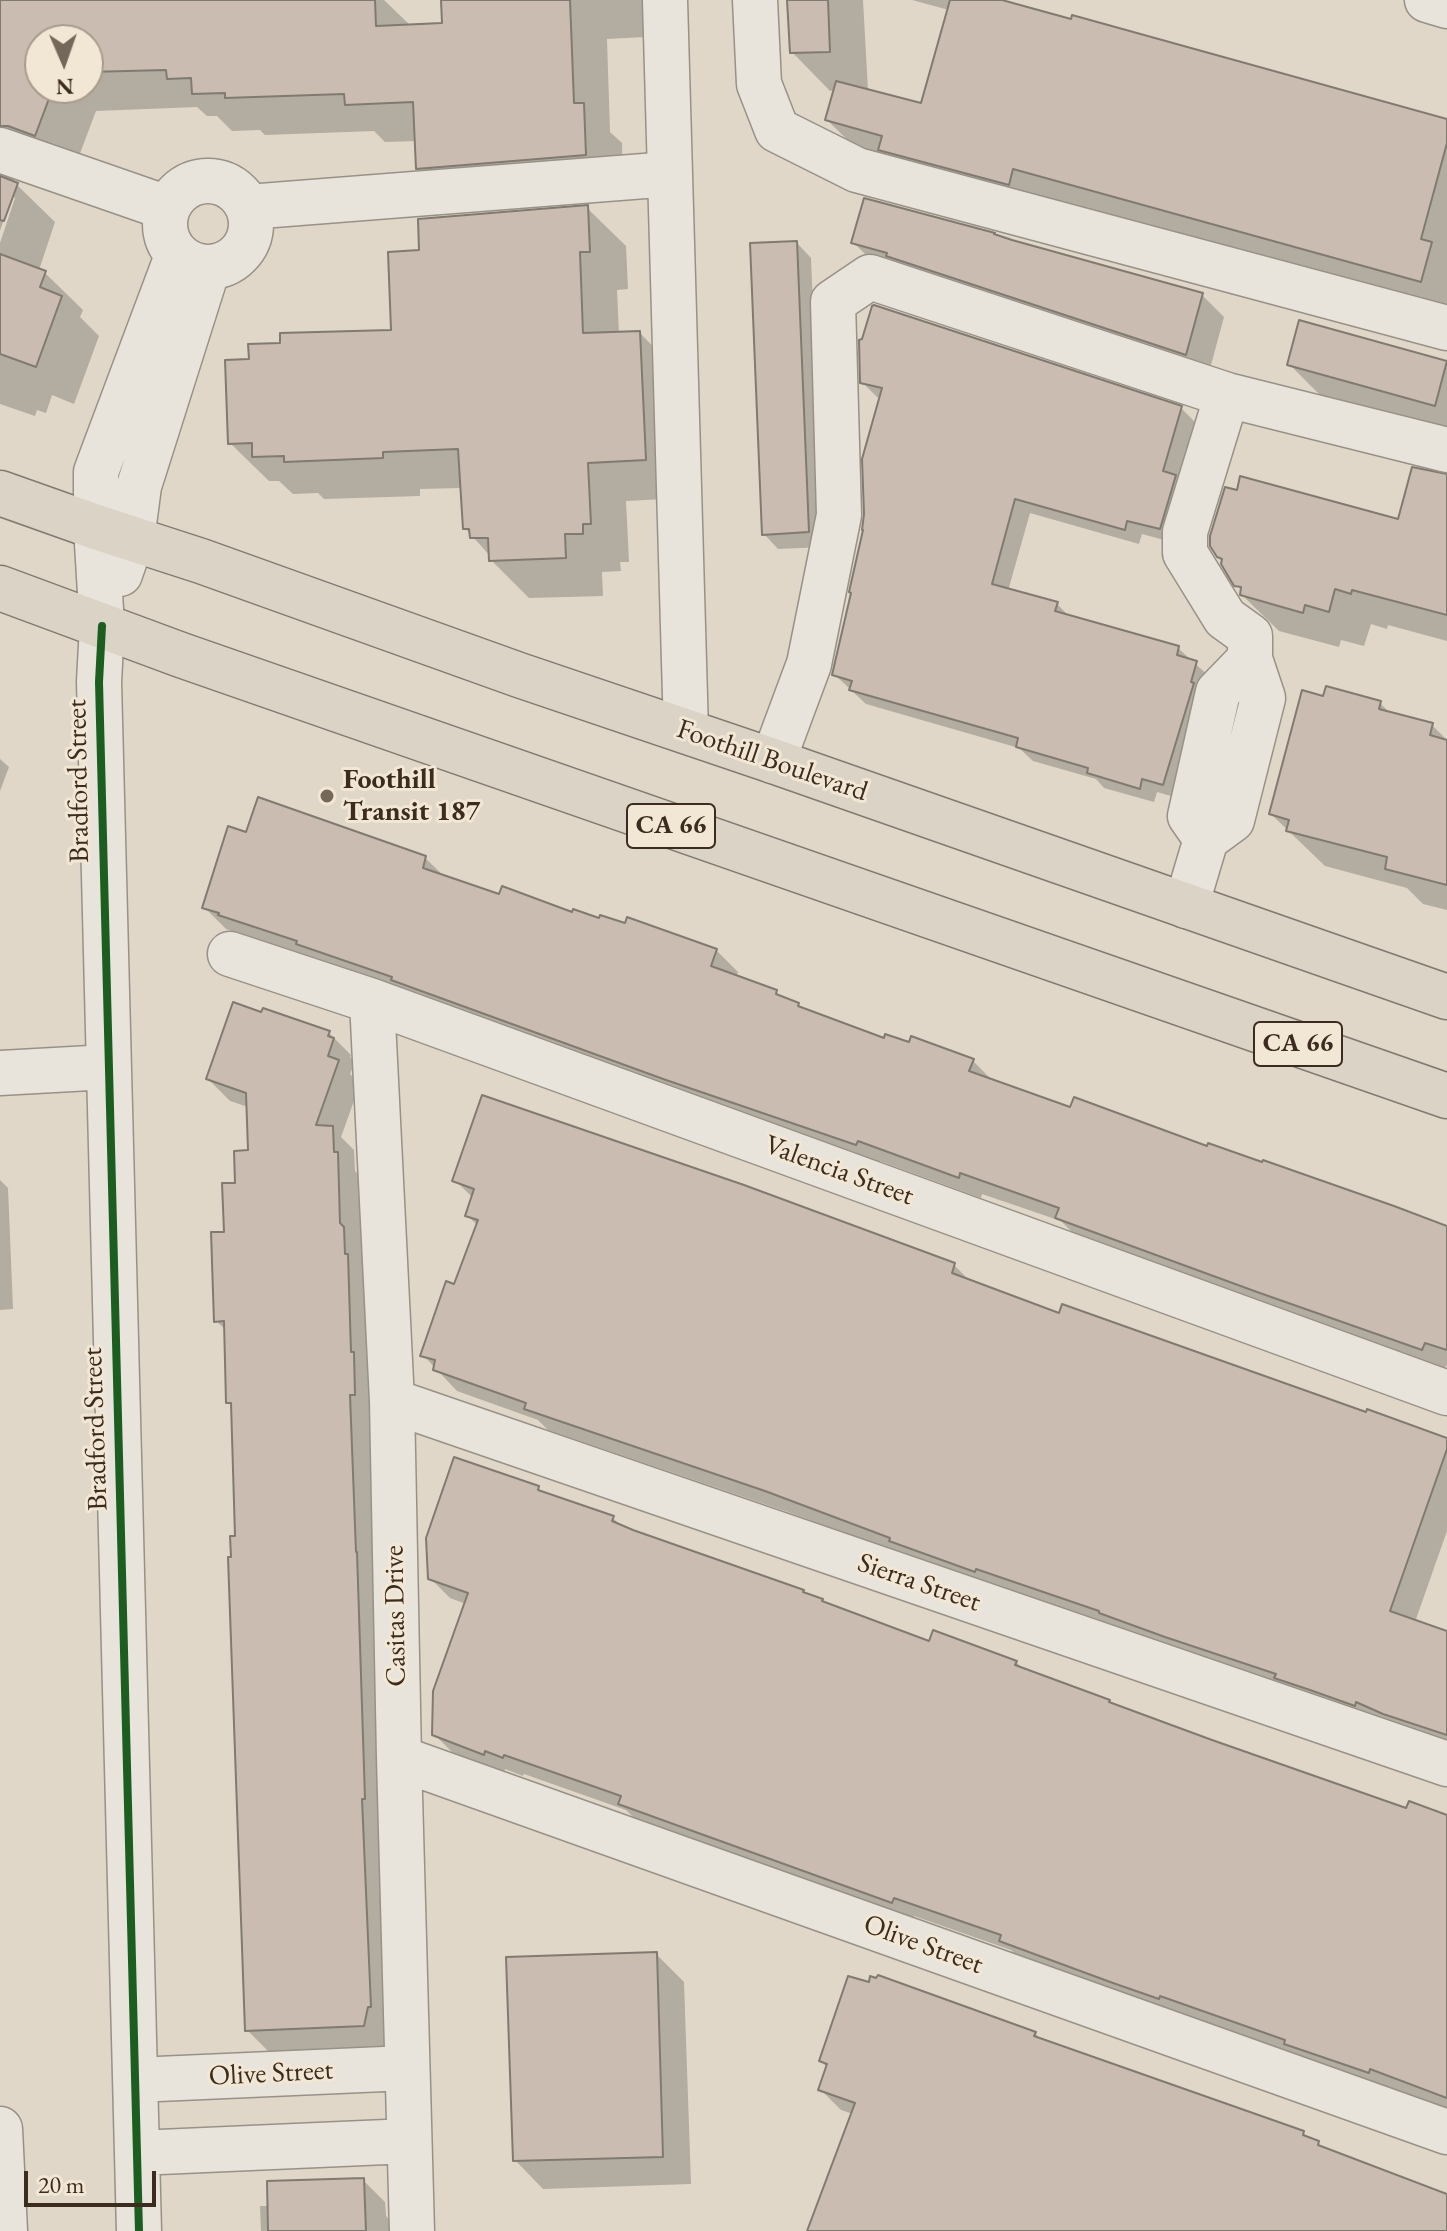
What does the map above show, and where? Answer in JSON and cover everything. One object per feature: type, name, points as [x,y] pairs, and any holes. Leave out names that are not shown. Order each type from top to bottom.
[{"type":"main road","name":"Foothill Boulevard","points":[[0,493],[1447,997]]},
{"type":"main road","name":"CA 66","points":[[0,588],[1447,1096]]},
{"type":"street","points":[[665,0],[686,731]]},
{"type":"street","points":[[755,0],[759,84],[777,130],[857,170],[1447,328]]},
{"type":"street","points":[[1427,0],[1447,6]]},
{"type":"street","points":[[0,150],[167,208]]},
{"type":"street","points":[[248,207],[670,174]]},
{"type":"street","points":[[200,181],[214,181],[229,186],[248,207],[250,235],[235,258],[222,265],[193,262],[169,245],[165,234],[167,208],[174,196],[186,186],[200,181]]},
{"type":"street","name":"Bradford Street","points":[[139,2231],[99,682],[102,626],[114,533],[139,486],[193,262]]},
{"type":"street","points":[[773,761],[809,664],[839,515],[833,302],[870,277],[1227,395],[1447,450]]},
{"type":"street","points":[[1186,906],[1206,839],[1190,816],[1218,692],[1250,659],[1250,636],[1225,618],[1185,553],[1185,532],[1227,395]]},
{"type":"street","name":"Valencia Street","points":[[230,954],[372,1001],[1447,1393]]},
{"type":"street","name":"Casitas Drive","points":[[372,1001],[392,1401],[412,2231]]},
{"type":"street","points":[[0,1073],[108,1067]]},
{"type":"street","name":"Sierra Street","points":[[392,1401],[1447,1764]]},
{"type":"street","name":"Olive Street","points":[[399,1758],[1447,2132]]},
{"type":"street","name":"Olive Street","points":[[135,2080],[407,2068]]},
{"type":"street","points":[[0,2129],[5,2231]]},
{"type":"street","points":[[137,2153],[409,2141]]},
{"type":"building","points":[[0,0],[375,0],[376,26],[442,23],[441,0],[570,0],[574,103],[584,103],[586,155],[416,169],[413,102],[345,105],[344,94],[225,98],[225,93],[192,94],[191,78],[167,79],[166,70],[104,72],[104,24],[24,24],[24,104],[47,104],[35,136],[0,126]]},
{"type":"building","points":[[787,0],[828,0],[830,52],[790,53]]},
{"type":"building","points":[[950,0],[1002,0],[1071,19],[1072,15],[1447,119],[1447,143],[1421,239],[1432,242],[1421,282],[1013,169],[1009,185],[878,150],[882,136],[825,120],[836,81],[921,103]]},
{"type":"building","points":[[0,176],[18,183],[4,221],[0,220]]},
{"type":"building","points":[[864,198],[1203,293],[1186,355],[851,243]]},
{"type":"building","points":[[588,205],[590,252],[580,252],[583,333],[640,331],[646,460],[588,463],[591,524],[583,524],[583,534],[565,534],[566,558],[489,561],[488,538],[470,538],[469,529],[463,529],[458,449],[383,452],[383,458],[284,462],[284,456],[252,457],[252,443],[228,444],[225,360],[249,359],[248,344],[280,343],[280,333],[391,330],[388,252],[419,250],[418,219]]},
{"type":"building","points":[[797,241],[809,532],[762,535],[750,243]]},
{"type":"building","points":[[0,254],[46,271],[40,287],[62,296],[36,367],[0,354]]},
{"type":"building","points":[[874,305],[1182,406],[1163,471],[1176,475],[1160,529],[1127,521],[1125,530],[1015,499],[992,584],[1058,602],[1055,611],[1179,646],[1177,655],[1197,661],[1191,682],[1194,683],[1163,785],[1142,779],[1140,789],[1087,773],[1088,768],[1016,747],[1018,738],[849,690],[852,681],[832,675],[863,530],[862,459],[882,388],[860,383],[859,340]]},
{"type":"building","points":[[1299,320],[1447,361],[1435,406],[1287,365]]},
{"type":"building","points":[[1412,467],[1447,474],[1447,615],[1352,590],[1351,594],[1335,589],[1329,612],[1305,605],[1303,613],[1240,595],[1241,587],[1234,586],[1221,564],[1222,559],[1210,546],[1210,536],[1225,487],[1237,490],[1240,476],[1398,519]]},
{"type":"building","points":[[1326,686],[1381,701],[1379,709],[1433,723],[1430,735],[1447,740],[1447,885],[1385,869],[1387,857],[1286,831],[1289,820],[1269,814],[1302,690],[1323,696]]},
{"type":"building","points":[[258,797],[426,856],[423,868],[499,894],[502,886],[572,912],[573,909],[625,923],[627,917],[717,949],[711,966],[777,990],[776,994],[799,1003],[798,1006],[884,1038],[885,1034],[909,1042],[911,1036],[974,1059],[969,1071],[1070,1107],[1074,1097],[1207,1146],[1208,1143],[1263,1160],[1447,1226],[1447,1350],[1425,1343],[1422,1350],[1257,1292],[1055,1218],[1059,1208],[960,1173],[959,1178],[858,1141],[856,1145],[666,1080],[202,908],[228,826],[246,832]]},
{"type":"building","points":[[233,1002],[261,1012],[263,1008],[330,1031],[328,1036],[334,1038],[328,1056],[339,1060],[316,1125],[333,1126],[334,1152],[338,1152],[340,1223],[344,1227],[345,1254],[348,1254],[351,1352],[354,1352],[355,1395],[350,1395],[371,2007],[368,2007],[364,2026],[245,2031],[228,1557],[231,1557],[230,1536],[235,1536],[231,1403],[226,1403],[224,1321],[214,1322],[211,1232],[224,1232],[222,1183],[235,1183],[234,1151],[248,1150],[246,1093],[206,1079]]},
{"type":"building","points":[[482,1095],[744,1185],[955,1263],[952,1273],[1059,1313],[1062,1304],[1447,1438],[1447,1449],[1390,1611],[1447,1631],[1447,1735],[1356,1702],[1355,1706],[1274,1678],[1276,1674],[1099,1611],[976,1569],[975,1572],[765,1491],[524,1409],[526,1403],[433,1370],[435,1360],[420,1356],[446,1281],[454,1284],[478,1220],[465,1216],[474,1189],[452,1181]]},
{"type":"building","points":[[454,1457],[539,1486],[538,1490],[614,1516],[612,1521],[633,1530],[804,1590],[822,1601],[929,1641],[933,1630],[1017,1661],[1015,1665],[1212,1740],[1406,1808],[1409,1801],[1447,1815],[1447,2098],[1370,2069],[1369,2073],[1284,2044],[1285,2040],[1160,1996],[1159,1999],[1113,1983],[999,1941],[1001,1935],[894,1898],[892,1903],[618,1804],[621,1796],[504,1755],[503,1758],[485,1751],[484,1755],[432,1735],[433,1691],[468,1593],[428,1579],[426,1538]]},
{"type":"building","points":[[657,1952],[663,2157],[513,2161],[506,1957]]},
{"type":"building","points":[[878,1975],[1036,2032],[1034,2036],[1304,2131],[1303,2135],[1319,2141],[1318,2145],[1447,2194],[1447,2231],[807,2231],[855,2103],[818,2090],[827,2064],[819,2061],[848,1976],[869,1982],[870,1976],[876,1978]]},
{"type":"building","points":[[364,2178],[366,2231],[268,2231],[267,2181]]},
{"type":"cycle path","points":[[102,626],[99,682],[139,2231]]},
{"type":"place","name":"Foothill Transit 187","points":[[327,796]]}]
